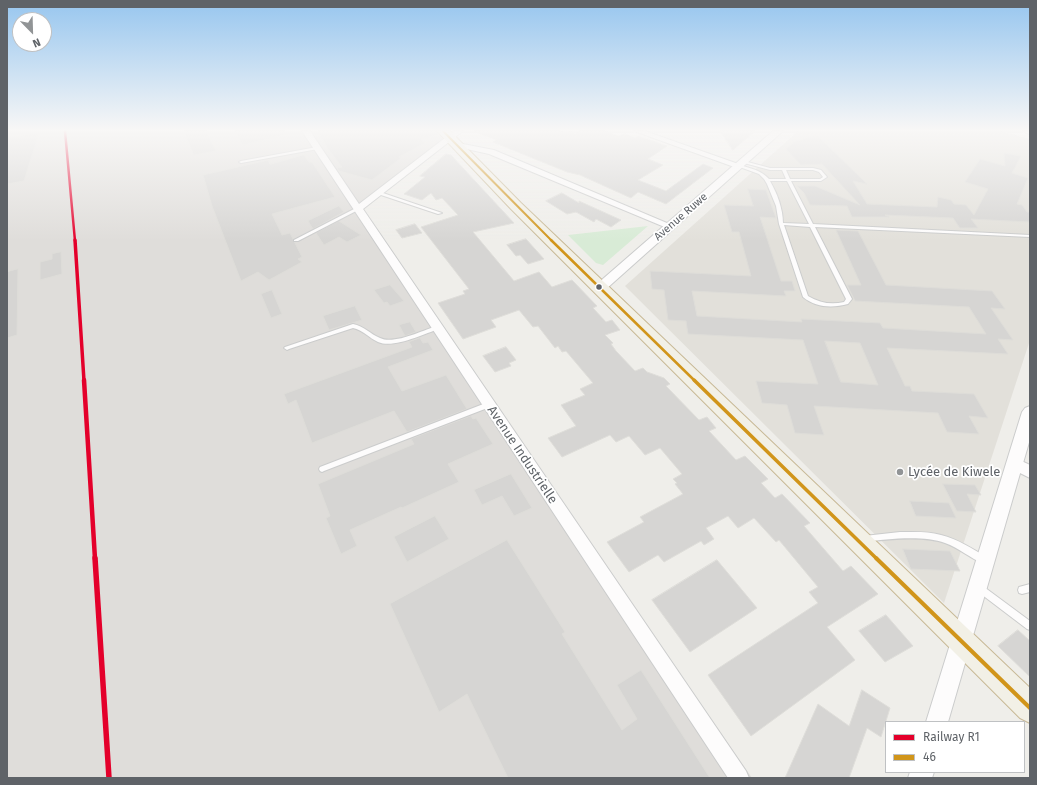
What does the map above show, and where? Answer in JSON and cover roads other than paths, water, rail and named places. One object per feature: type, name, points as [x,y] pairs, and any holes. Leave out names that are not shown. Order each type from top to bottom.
[{"type":"highway","points":[[481,168],[516,206],[1030,708]]},
{"type":"street","name":"Avenue Industrielle","points":[[330,168],[739,778]]},
{"type":"street","points":[[358,209],[411,168]]},
{"type":"street","points":[[529,168],[670,226]]},
{"type":"street","name":"Avenue Ruwe","points":[[600,287],[738,168]]},
{"type":"street","points":[[937,721],[1030,412]]},
{"type":"street","points":[[1015,464],[1030,472]]},
{"type":"lane","points":[[747,168],[760,173],[767,180],[781,216],[780,224],[806,298],[812,302],[828,306],[846,303],[849,299],[813,225],[783,169]]},
{"type":"lane","points":[[763,168],[813,169],[820,170],[825,175],[824,179],[821,180],[767,180]]},
{"type":"lane","points":[[760,173],[766,168]]},
{"type":"lane","points":[[378,193],[440,213]]},
{"type":"lane","points":[[296,240],[358,209]]},
{"type":"lane","points":[[780,224],[1030,236]]},
{"type":"lane","points":[[287,348],[353,326],[372,337],[388,342],[437,328]]},
{"type":"lane","points":[[322,469],[488,405]]},
{"type":"lane","points":[[859,540],[881,536],[936,537],[956,544],[985,561]]},
{"type":"lane","points":[[978,586],[1030,626]]},
{"type":"rail line","name":"R1","points":[[69,168],[73,214],[109,778]]},
{"type":"place","name":"Lycée de Kiwele","points":[[900,472]]}]
